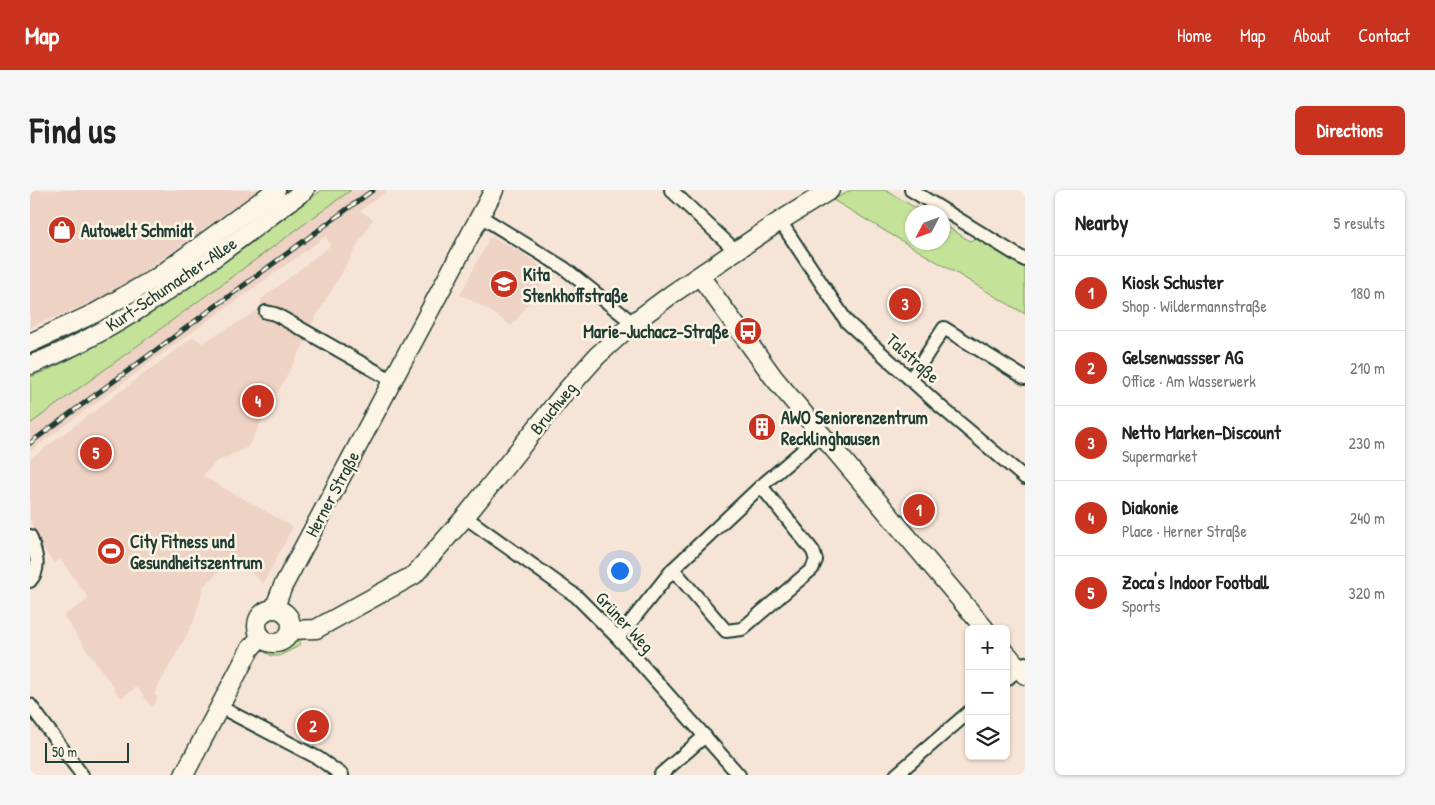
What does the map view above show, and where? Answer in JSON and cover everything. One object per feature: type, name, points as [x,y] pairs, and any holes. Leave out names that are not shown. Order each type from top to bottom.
[{"type":"main road","name":"Kurt-Schumacher-Allee","points":[[30,343],[95,313],[151,281],[276,190]]},
{"type":"main road","name":"Kurt-Schumacher-Allee","points":[[30,365],[86,339],[133,312],[202,266],[305,190]]},
{"type":"main road","name":"Herner Straße","points":[[274,608],[282,586],[494,190]]},
{"type":"main road","name":"Bruchweg","points":[[291,630],[316,628],[414,575],[465,517],[565,392],[597,356],[633,323],[672,294],[780,221],[830,190]]},
{"type":"main road","points":[[700,276],[742,335],[821,435],[983,625]]},
{"type":"main road","points":[[280,609],[290,618],[291,630],[287,637],[274,643],[267,641],[261,636],[257,624],[259,618],[267,610],[280,609]]},
{"type":"main road","points":[[184,775],[250,649],[261,636]]},
{"type":"main road","points":[[1010,659],[1019,671]]},
{"type":"street","points":[[671,190],[736,251]]},
{"type":"street","points":[[911,190],[1025,260]]},
{"type":"street","points":[[480,216],[564,268],[633,323]]},
{"type":"street","name":"Talstraße","points":[[780,221],[847,322],[992,452],[1025,478]]},
{"type":"street","points":[[266,312],[275,314],[393,381]]},
{"type":"street","points":[[911,379],[944,328],[1025,378]]},
{"type":"street","points":[[618,638],[673,569],[761,486],[821,435]]},
{"type":"street","points":[[673,569],[726,631],[742,629],[812,569],[816,560],[813,551],[761,486]]},
{"type":"street","name":"Grüner Weg","points":[[465,517],[576,596],[618,638],[739,775]]},
{"type":"street","points":[[30,536],[36,557],[37,569],[30,582]]},
{"type":"street","points":[[30,705],[82,775]]},
{"type":"street","points":[[220,707],[318,758],[342,775]]},
{"type":"street","points":[[896,775],[966,715]]},
{"type":"street","points":[[660,775],[705,736]]},
{"type":"shaded area","points":[[30,190],[258,190],[141,274],[94,302],[30,327]]},
{"type":"shaded area","points":[[351,190],[388,190],[360,211],[373,219],[310,327],[307,338],[248,447],[216,462],[203,476],[293,527],[263,584],[232,559],[204,586],[194,621],[154,694],[158,697],[152,708],[137,687],[121,698],[63,616],[89,599],[61,560],[54,563],[37,539],[30,517],[30,459],[193,337],[202,343],[263,308],[260,300],[330,246],[326,236],[30,451],[30,424]]},
{"type":"shaded area","name":"Kita Stenkhoffstraße","points":[[490,237],[518,250],[550,273],[512,326],[479,304],[460,295]]},
{"type":"green space","points":[[286,190],[295,190],[184,271],[103,322],[30,359],[30,355],[75,331]]},
{"type":"green space","points":[[322,190],[351,190],[30,424],[30,377],[82,353],[166,302],[219,266]]},
{"type":"green space","points":[[851,190],[885,190],[911,205],[905,205],[905,243],[833,200]]},
{"type":"green space","points":[[950,228],[970,241],[980,237],[1025,265],[1025,314],[917,250],[950,250]]},
{"type":"green space","points":[[300,638],[300,643],[297,647],[279,656],[272,656],[263,651],[278,648]]},
{"type":"railway","points":[[30,443],[373,190]]},
{"type":"place","name":"Autowelt Schmidt","points":[[62,230]]},
{"type":"place","name":"Kita Stenkhoffstraße","points":[[504,284]]},
{"type":"place","name":"Netto Marken-Discount","points":[[905,304]]},
{"type":"place","name":"Marie-Juchacz-Straße","points":[[748,331]]},
{"type":"place","name":"Diakonie","points":[[258,401]]},
{"type":"place","name":"AWO Seniorenzentrum Recklinghausen","points":[[762,427]]},
{"type":"place","name":"Zoca's Indoor Football","points":[[96,453]]},
{"type":"place","name":"Kiosk Schuster","points":[[919,510]]},
{"type":"place","name":"City Fitness und Gesundheitszentrum","points":[[111,551]]},
{"type":"place","name":"Gelsenwassser AG","points":[[313,726]]}]
